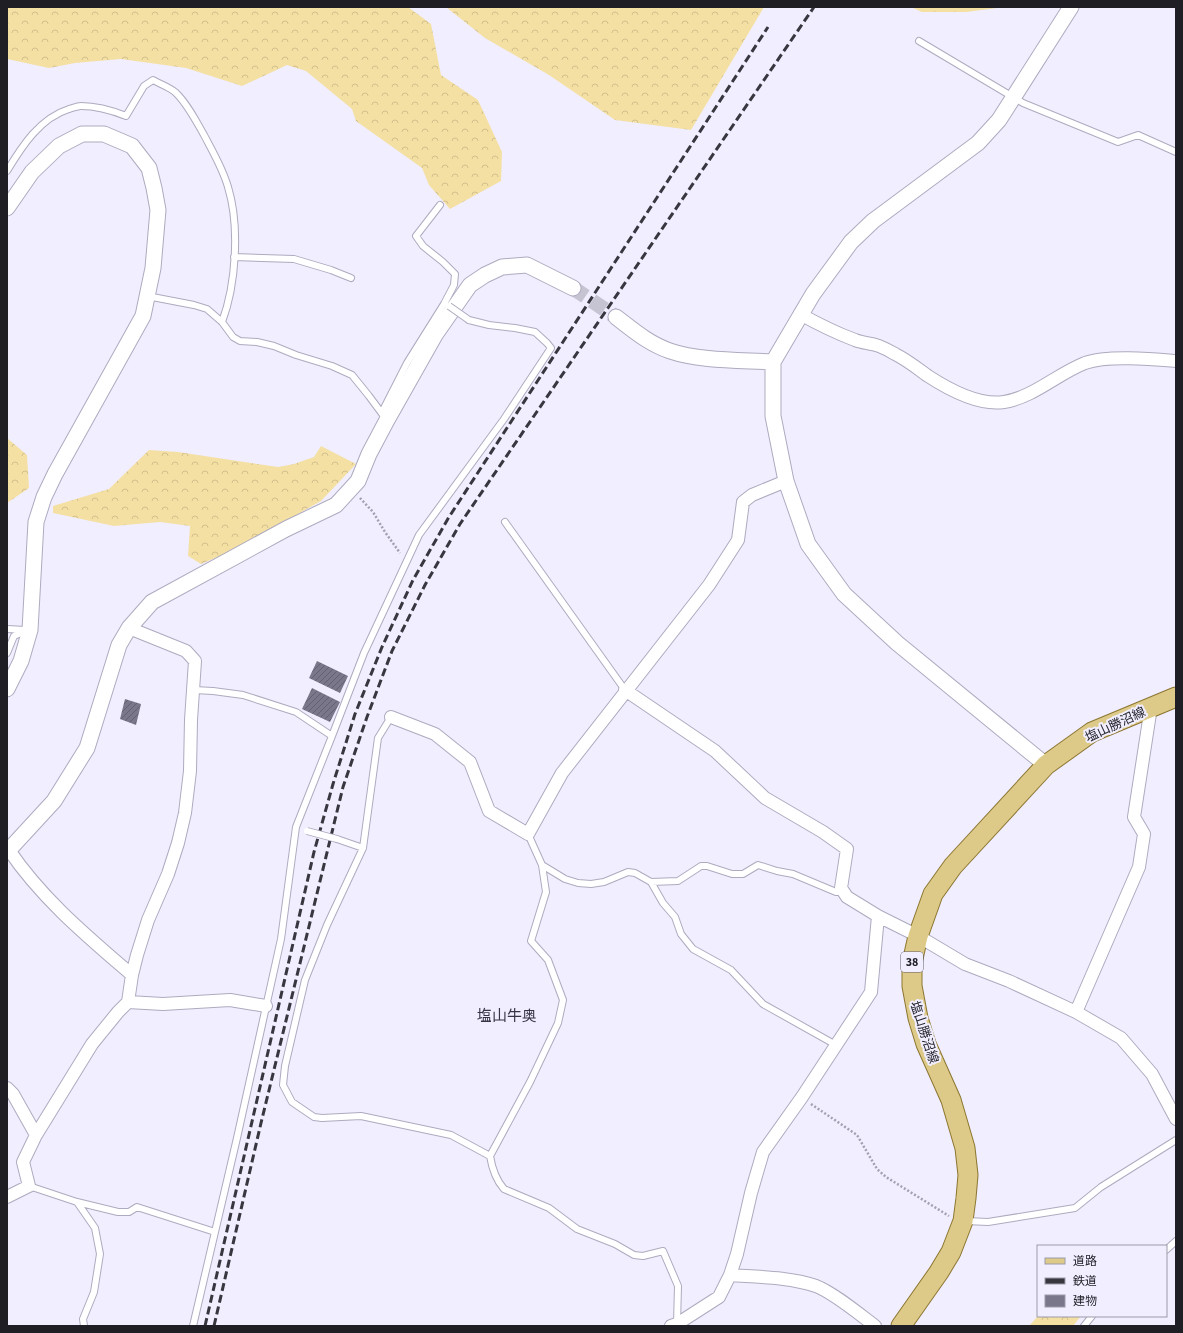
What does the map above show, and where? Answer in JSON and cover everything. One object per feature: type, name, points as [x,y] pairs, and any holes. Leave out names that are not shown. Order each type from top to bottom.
[{"type":"main road","name":"塩山勝沼線","points":[[901,1326],[940,1272],[950,1252],[962,1221],[968,1175],[965,1148],[951,1100],[926,1044],[918,1018],[912,986],[912,963],[918,936],[933,894],[953,866],[1046,765],[1092,732],[1176,697]]},
{"type":"street","points":[[1046,765],[897,643],[844,594],[808,544],[786,481],[773,416],[773,362],[813,294],[851,242],[873,221],[978,143],[999,120],[1070,7]]},
{"type":"street","points":[[7,208],[32,172],[59,146],[82,134],[104,134],[132,146],[149,168],[158,210],[153,268],[143,316],[55,474],[44,497],[36,522],[30,630],[21,661],[7,688]]},
{"type":"street","points":[[132,975],[69,920],[21,868],[8,850],[54,801],[87,748],[119,645],[129,628],[152,602],[286,529],[336,505],[358,481],[384,416],[435,335],[470,285],[485,275],[502,267],[527,265],[573,288]]},
{"type":"street","points":[[800,314],[835,332],[857,341],[878,346],[903,358],[929,376],[959,393],[977,401],[989,403],[1004,402],[1027,395],[1085,363],[1097,360],[1144,359],[1176,361]]},
{"type":"street","points":[[616,317],[644,338],[669,351],[692,356],[773,362]]},
{"type":"street","points":[[391,717],[435,734],[470,762],[489,811],[528,834],[562,773],[708,585],[738,540],[743,502],[752,495],[786,481]]},
{"type":"street","points":[[7,1197],[29,1186],[23,1162],[36,1135],[92,1044],[128,1002],[132,975],[148,920],[168,874],[178,843],[185,813],[190,771],[191,720],[195,661],[186,651],[129,628]]},
{"type":"street","points":[[625,690],[715,751],[765,798],[823,832],[847,849],[841,888],[847,897],[878,916],[918,936],[965,964],[1009,981],[1076,1012],[1121,1038],[1152,1074],[1176,1119]]},
{"type":"street","points":[[1076,1012],[1139,867],[1144,834],[1134,817],[1151,707]]},
{"type":"street","points":[[674,1325],[719,1297],[730,1275],[737,1254],[751,1193],[763,1152],[802,1097],[871,992],[878,916]]},
{"type":"street","points":[[128,1002],[163,1004],[230,1000],[266,1006]]},
{"type":"street","points":[[7,1088],[13,1094],[36,1135]]},
{"type":"street","points":[[730,1275],[781,1279],[816,1286],[842,1301],[875,1326]]},
{"type":"lane","points":[[919,41],[1023,103],[1118,142],[1138,135],[1176,152]]},
{"type":"lane","points":[[7,172],[36,130],[58,112],[80,106],[109,109],[126,116],[144,86],[153,80],[174,92],[193,115],[219,163],[228,188],[233,216],[234,256],[232,287],[228,306],[222,322]]},
{"type":"lane","points":[[147,296],[207,309],[222,322],[233,337],[240,341],[257,342],[274,346],[296,355],[332,366],[352,375],[384,416],[406,363],[446,305],[454,285],[455,274],[423,246],[416,236],[440,205]]},
{"type":"lane","points":[[234,256],[294,259],[351,278]]},
{"type":"lane","points":[[193,1326],[281,939],[296,827],[364,653],[419,535],[500,426],[551,348],[548,343],[535,332],[489,325],[469,320],[446,305]]},
{"type":"lane","points":[[505,522],[625,690]]},
{"type":"lane","points":[[7,629],[30,630]]},
{"type":"lane","points":[[7,653],[14,636],[30,630]]},
{"type":"lane","points":[[194,690],[242,695],[296,712],[332,736]]},
{"type":"lane","points":[[391,717],[378,738],[364,848],[327,926],[305,980],[285,1066],[283,1085],[292,1102],[314,1117],[361,1116],[451,1135],[490,1156]]},
{"type":"lane","points":[[296,827],[364,848]]},
{"type":"lane","points":[[528,834],[542,865],[546,892],[532,941],[548,960],[563,1000],[558,1023],[530,1082],[490,1156],[492,1166],[500,1184],[504,1189],[549,1208],[577,1229],[614,1244],[634,1255],[643,1256],[663,1251],[678,1286],[674,1325]]},
{"type":"lane","points":[[652,882],[678,881],[701,866],[707,866],[732,874],[743,874],[758,864],[777,872],[793,874],[836,892],[844,892]]},
{"type":"lane","points":[[542,865],[565,879],[578,883],[592,884],[604,882],[628,872],[635,872],[652,882],[663,903],[675,917],[681,934],[693,949],[730,970],[763,1004],[836,1045]]},
{"type":"lane","points":[[962,1221],[988,1222],[1075,1208],[1101,1187],[1176,1140]]},
{"type":"lane","points":[[29,1186],[77,1202],[118,1212],[129,1212],[137,1207],[215,1232]]},
{"type":"lane","points":[[77,1202],[95,1228],[100,1254],[94,1292],[83,1319],[84,1326]]},
{"type":"lane","points":[[1167,1249],[1176,1241]]},
{"type":"lane","points":[[1084,1326],[1091,1317]]},
{"type":"path","points":[[351,489],[373,512],[385,532],[407,561]]},
{"type":"path","points":[[802,1097],[857,1135],[878,1169],[886,1177],[947,1215],[962,1221]]},
{"type":"green space","points":[[7,7],[408,7],[431,24],[441,75],[478,100],[502,152],[501,181],[450,209],[429,185],[422,168],[356,121],[352,109],[306,71],[287,65],[242,86],[186,68],[121,59],[75,63],[49,68],[7,59]]},
{"type":"green space","points":[[446,7],[764,7],[691,130],[615,120],[549,75],[485,38]]},
{"type":"green space","points":[[911,7],[1005,7],[966,12],[922,12]]},
{"type":"green space","points":[[7,438],[27,455],[29,488],[7,503]]},
{"type":"green space","points":[[321,446],[356,464],[321,501],[236,549],[201,564],[188,556],[190,526],[160,522],[114,526],[53,513],[53,506],[109,489],[149,450],[178,452],[278,467],[294,464],[314,457]]},
{"type":"green space","points":[[1037,1317],[1080,1317],[1073,1326],[1029,1326]]},
{"type":"building","points":[[317,661],[348,676],[340,693],[309,678]]},
{"type":"building","points":[[312,688],[340,702],[330,722],[302,709]]},
{"type":"building","points":[[125,699],[141,704],[136,725],[120,719]]},
{"type":"tunnel","points":[[573,288],[616,317]]},
{"type":"railway","points":[[214,1326],[261,1123],[343,787],[392,651],[425,585],[460,524],[814,7]]},
{"type":"railway","points":[[205,1326],[314,852],[355,714],[382,647],[413,580],[449,517],[768,27]]},
{"type":"district","name":"塩山牛奥","points":[[507,1016]]}]
